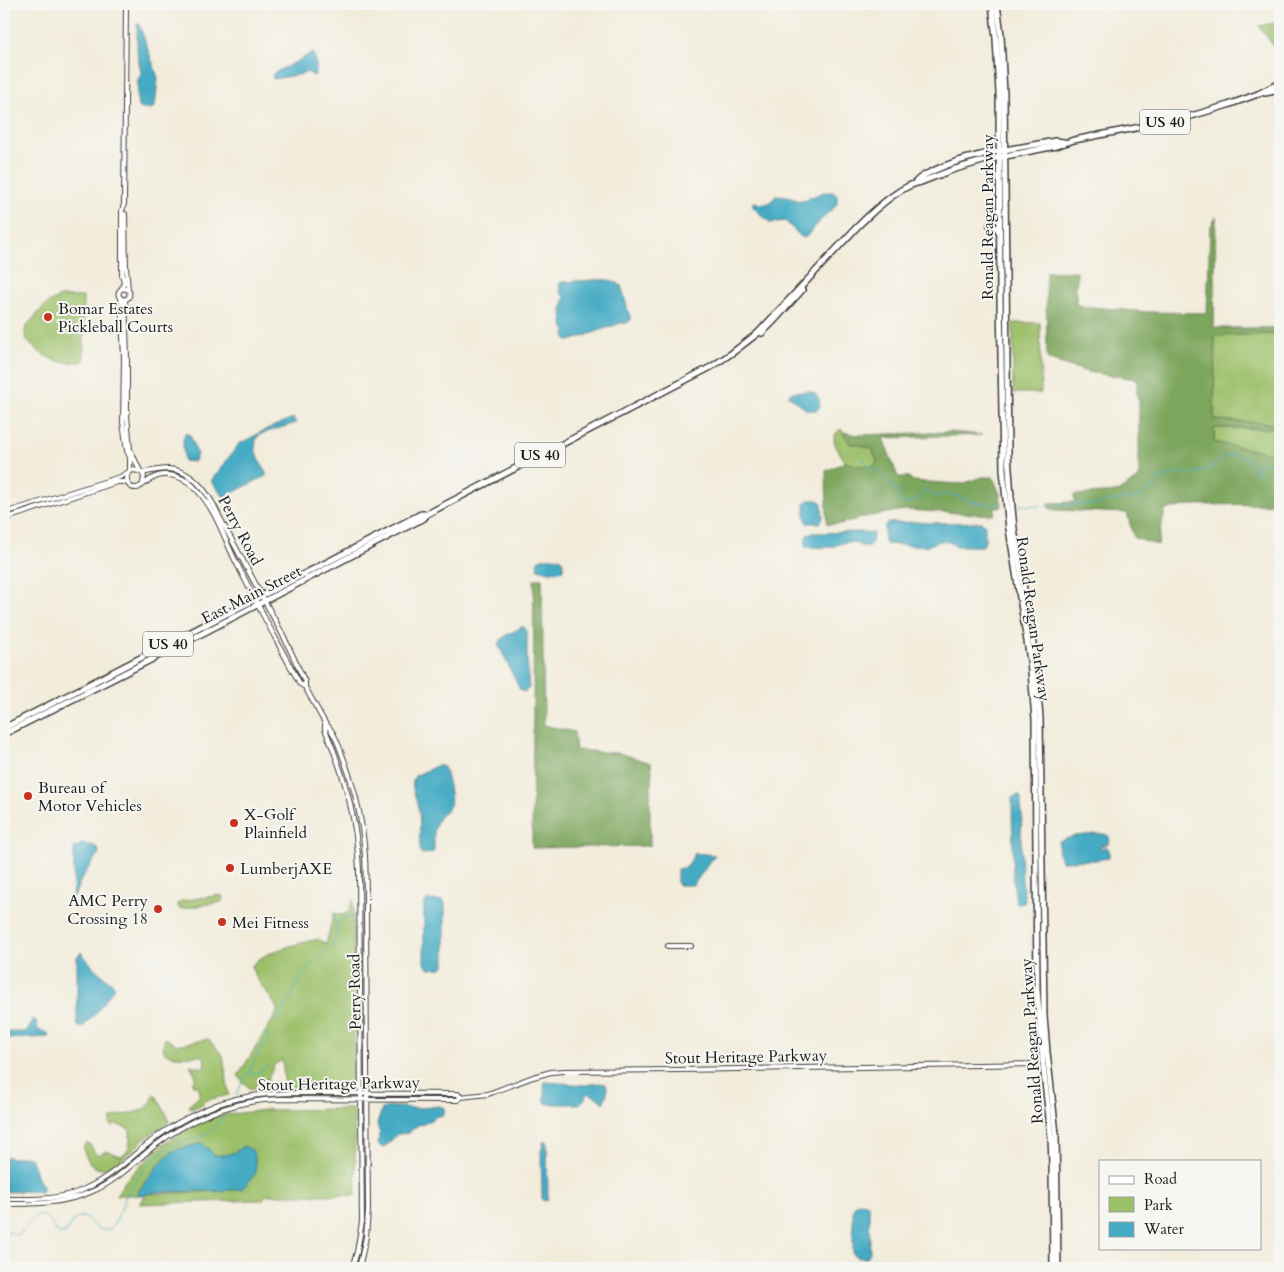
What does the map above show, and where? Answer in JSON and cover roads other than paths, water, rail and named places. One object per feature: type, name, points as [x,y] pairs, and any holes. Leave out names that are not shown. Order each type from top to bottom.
[{"type":"main road","name":"Ronald Reagan Parkway","points":[[992,4],[996,39],[1002,154],[1008,455],[1013,521],[1034,644],[1040,717],[1044,1016],[1056,1134],[1058,1268]]},
{"type":"main road","name":"Ronald Reagan Parkway","points":[[997,4],[1003,56],[1000,212],[1002,460],[1006,505],[1030,660],[1035,719],[1038,997],[1052,1165],[1052,1268]]},
{"type":"main road","name":"US 40","points":[[1262,93],[1279,87]]},
{"type":"main road","name":"US 40","points":[[1002,154],[1056,146],[1067,142],[1188,117],[1279,87]]},
{"type":"main road","name":"East Main Street","points":[[4,734],[263,598],[424,518],[427,514],[711,367],[758,333],[762,333],[844,244],[847,237],[882,204],[915,183],[1002,154]]},
{"type":"main road","points":[[1000,212],[990,225],[996,228],[1000,234]]},
{"type":"main road","name":"East Main Street","points":[[4,728],[257,602]]},
{"type":"street","points":[[123,299],[130,296],[128,289],[124,204],[126,4]]},
{"type":"street","points":[[124,204],[122,211],[122,275],[124,281],[119,293],[123,299],[127,416],[130,450],[141,472],[144,483]]},
{"type":"street","points":[[122,288],[128,289]]},
{"type":"street","points":[[123,299],[123,422],[127,451],[130,457],[127,482]]},
{"type":"street","points":[[123,365],[127,386]]},
{"type":"street","name":"Perry Road","points":[[4,513],[120,477],[132,470],[141,472],[166,469],[178,471],[191,478],[203,487],[214,503],[220,518],[302,674],[305,682],[303,686]]},
{"type":"street","name":"Perry Road","points":[[4,519],[117,482],[127,482],[134,488],[141,486],[155,476],[166,474],[185,480],[195,486],[213,512],[257,602],[324,724],[350,801],[359,857],[362,1222],[352,1268]]},
{"type":"street","name":"Perry Road","points":[[324,724],[328,727],[340,750],[353,788],[364,843],[366,879],[368,1211],[366,1236],[359,1268]]},
{"type":"street","points":[[668,946],[691,946]]},
{"type":"street","name":"Stout Heritage Parkway","points":[[4,1204],[56,1202],[75,1198],[110,1182],[156,1144],[180,1128],[222,1108],[255,1101],[458,1100],[460,1097],[488,1094],[551,1072],[564,1071],[1036,1064]]},
{"type":"street","name":"Stout Heritage Parkway","points":[[4,1199],[45,1198],[74,1193],[102,1181],[165,1131],[190,1116],[217,1104],[242,1098],[266,1094],[361,1093],[458,1094],[460,1097]]},
{"type":"water","points":[[137,24],[139,24],[158,78],[155,107],[149,109],[138,107],[138,79],[141,72],[137,51]]},
{"type":"water","points":[[313,53],[316,64],[314,76],[307,72],[273,79],[274,73]]},
{"type":"water","points":[[824,192],[833,192],[837,195],[837,204],[805,238],[800,236],[785,221],[770,223],[753,207],[755,202],[768,203],[777,195],[806,201],[809,197]]},
{"type":"water","points":[[604,280],[618,283],[621,286],[631,320],[627,323],[621,323],[570,341],[567,340],[562,317],[565,297],[561,293],[559,284],[562,282]]},
{"type":"water","points":[[810,391],[815,393],[819,399],[820,406],[817,410],[807,410],[788,395],[793,392]]},
{"type":"water","points":[[293,418],[296,423],[261,434],[256,439],[255,450],[266,476],[224,497],[211,481],[239,444]]},
{"type":"water","points":[[185,433],[190,435],[197,454],[193,462],[184,461],[183,440]]},
{"type":"water","points":[[809,500],[818,500],[822,503],[823,518],[820,523],[807,523],[805,503]]},
{"type":"water","points":[[982,522],[985,525],[985,541],[983,546],[957,546],[946,541],[940,541],[927,546],[886,544],[884,541],[885,525],[887,523]]},
{"type":"water","points":[[811,533],[873,533],[872,542],[869,546],[850,542],[830,547],[805,547],[806,537]]},
{"type":"water","points":[[555,557],[561,559],[564,565],[563,570],[554,572],[538,569],[537,562],[542,558]]},
{"type":"water","points":[[520,627],[524,627],[527,632],[529,688],[524,692],[520,690],[498,644],[506,635]]},
{"type":"water","points":[[438,765],[444,767],[451,802],[449,808],[437,822],[434,831],[434,851],[422,854],[420,852],[418,807],[413,780],[415,776]]},
{"type":"water","points":[[1019,795],[1021,798],[1022,814],[1022,882],[1025,900],[1024,903],[1019,904],[1016,901],[1013,880],[1012,798]]},
{"type":"water","points":[[1096,834],[1109,836],[1109,844],[1100,846],[1101,848],[1107,847],[1109,849],[1109,858],[1061,861],[1058,851],[1059,841],[1075,836]]},
{"type":"water","points":[[82,844],[95,846],[99,853],[73,897],[74,848]]},
{"type":"water","points":[[695,853],[715,855],[694,884],[678,885],[677,869],[687,867]]},
{"type":"water","points":[[427,900],[443,901],[445,904],[445,964],[442,968],[429,968],[424,963],[424,903]]},
{"type":"water","points":[[81,952],[94,968],[115,986],[96,1013],[82,1028],[77,1023],[77,958]]},
{"type":"water","points":[[32,1019],[36,1021],[38,1030],[48,1033],[48,1037],[7,1039],[4,1037],[6,1032],[25,1032],[29,1029]]},
{"type":"water","points":[[544,1083],[586,1085],[606,1084],[607,1094],[603,1103],[589,1093],[586,1094],[585,1099],[580,1104],[548,1104],[545,1102]]},
{"type":"water","points":[[443,1107],[445,1111],[443,1115],[418,1125],[408,1133],[397,1134],[382,1148],[378,1144],[380,1134],[377,1124],[382,1109]]},
{"type":"water","points":[[544,1141],[547,1142],[547,1201],[542,1200],[541,1151]]},
{"type":"water","points":[[202,1143],[214,1155],[230,1154],[243,1146],[252,1150],[255,1157],[256,1173],[242,1189],[155,1192],[137,1195],[153,1172],[172,1152]]},
{"type":"water","points":[[27,1156],[32,1160],[37,1178],[43,1189],[41,1192],[5,1192],[4,1157]]},
{"type":"water","points":[[858,1203],[867,1204],[869,1207],[870,1252],[867,1258],[857,1257],[853,1253],[853,1211],[854,1206]]},
{"type":"waterway","points":[[1046,505],[1101,504],[1134,499],[1138,496],[1143,496],[1146,490],[1155,487],[1159,478],[1170,477],[1177,473],[1200,472],[1210,468],[1229,455],[1237,455],[1247,459],[1254,473],[1257,472],[1258,464],[1263,461],[1272,467],[1280,464]]},
{"type":"waterway","points":[[860,457],[882,476],[894,490],[899,492],[901,502],[904,504],[920,498],[925,489],[936,497],[947,493],[979,504],[984,502],[991,505],[1003,503]]},
{"type":"waterway","points":[[1018,505],[1041,506]]},
{"type":"waterway","points":[[334,916],[336,925]]},
{"type":"waterway","points":[[275,1022],[289,1001],[303,974],[334,945],[338,922],[353,916]]},
{"type":"waterway","points":[[236,1096],[269,1034]]},
{"type":"waterway","points":[[250,1072],[260,1072],[267,1065]]},
{"type":"waterway","points":[[4,1229],[18,1234],[34,1218],[41,1215],[48,1218],[58,1233],[64,1234],[72,1222],[81,1217],[85,1217],[99,1229],[109,1229],[117,1219],[126,1196],[138,1176],[154,1159],[167,1148],[195,1139],[209,1132],[226,1112]]},
{"type":"place","name":"Bomar Estates Pickleball Courts","points":[[48,317]]},
{"type":"place","name":"Bureau of Motor Vehicles","points":[[28,796]]},
{"type":"place","name":"X-Golf Plainfield","points":[[234,823]]},
{"type":"place","name":"LumberjAXE","points":[[230,868]]},
{"type":"place","name":"AMC Perry Crossing 18","points":[[158,909]]},
{"type":"place","name":"Mei Fitness","points":[[222,922]]}]
